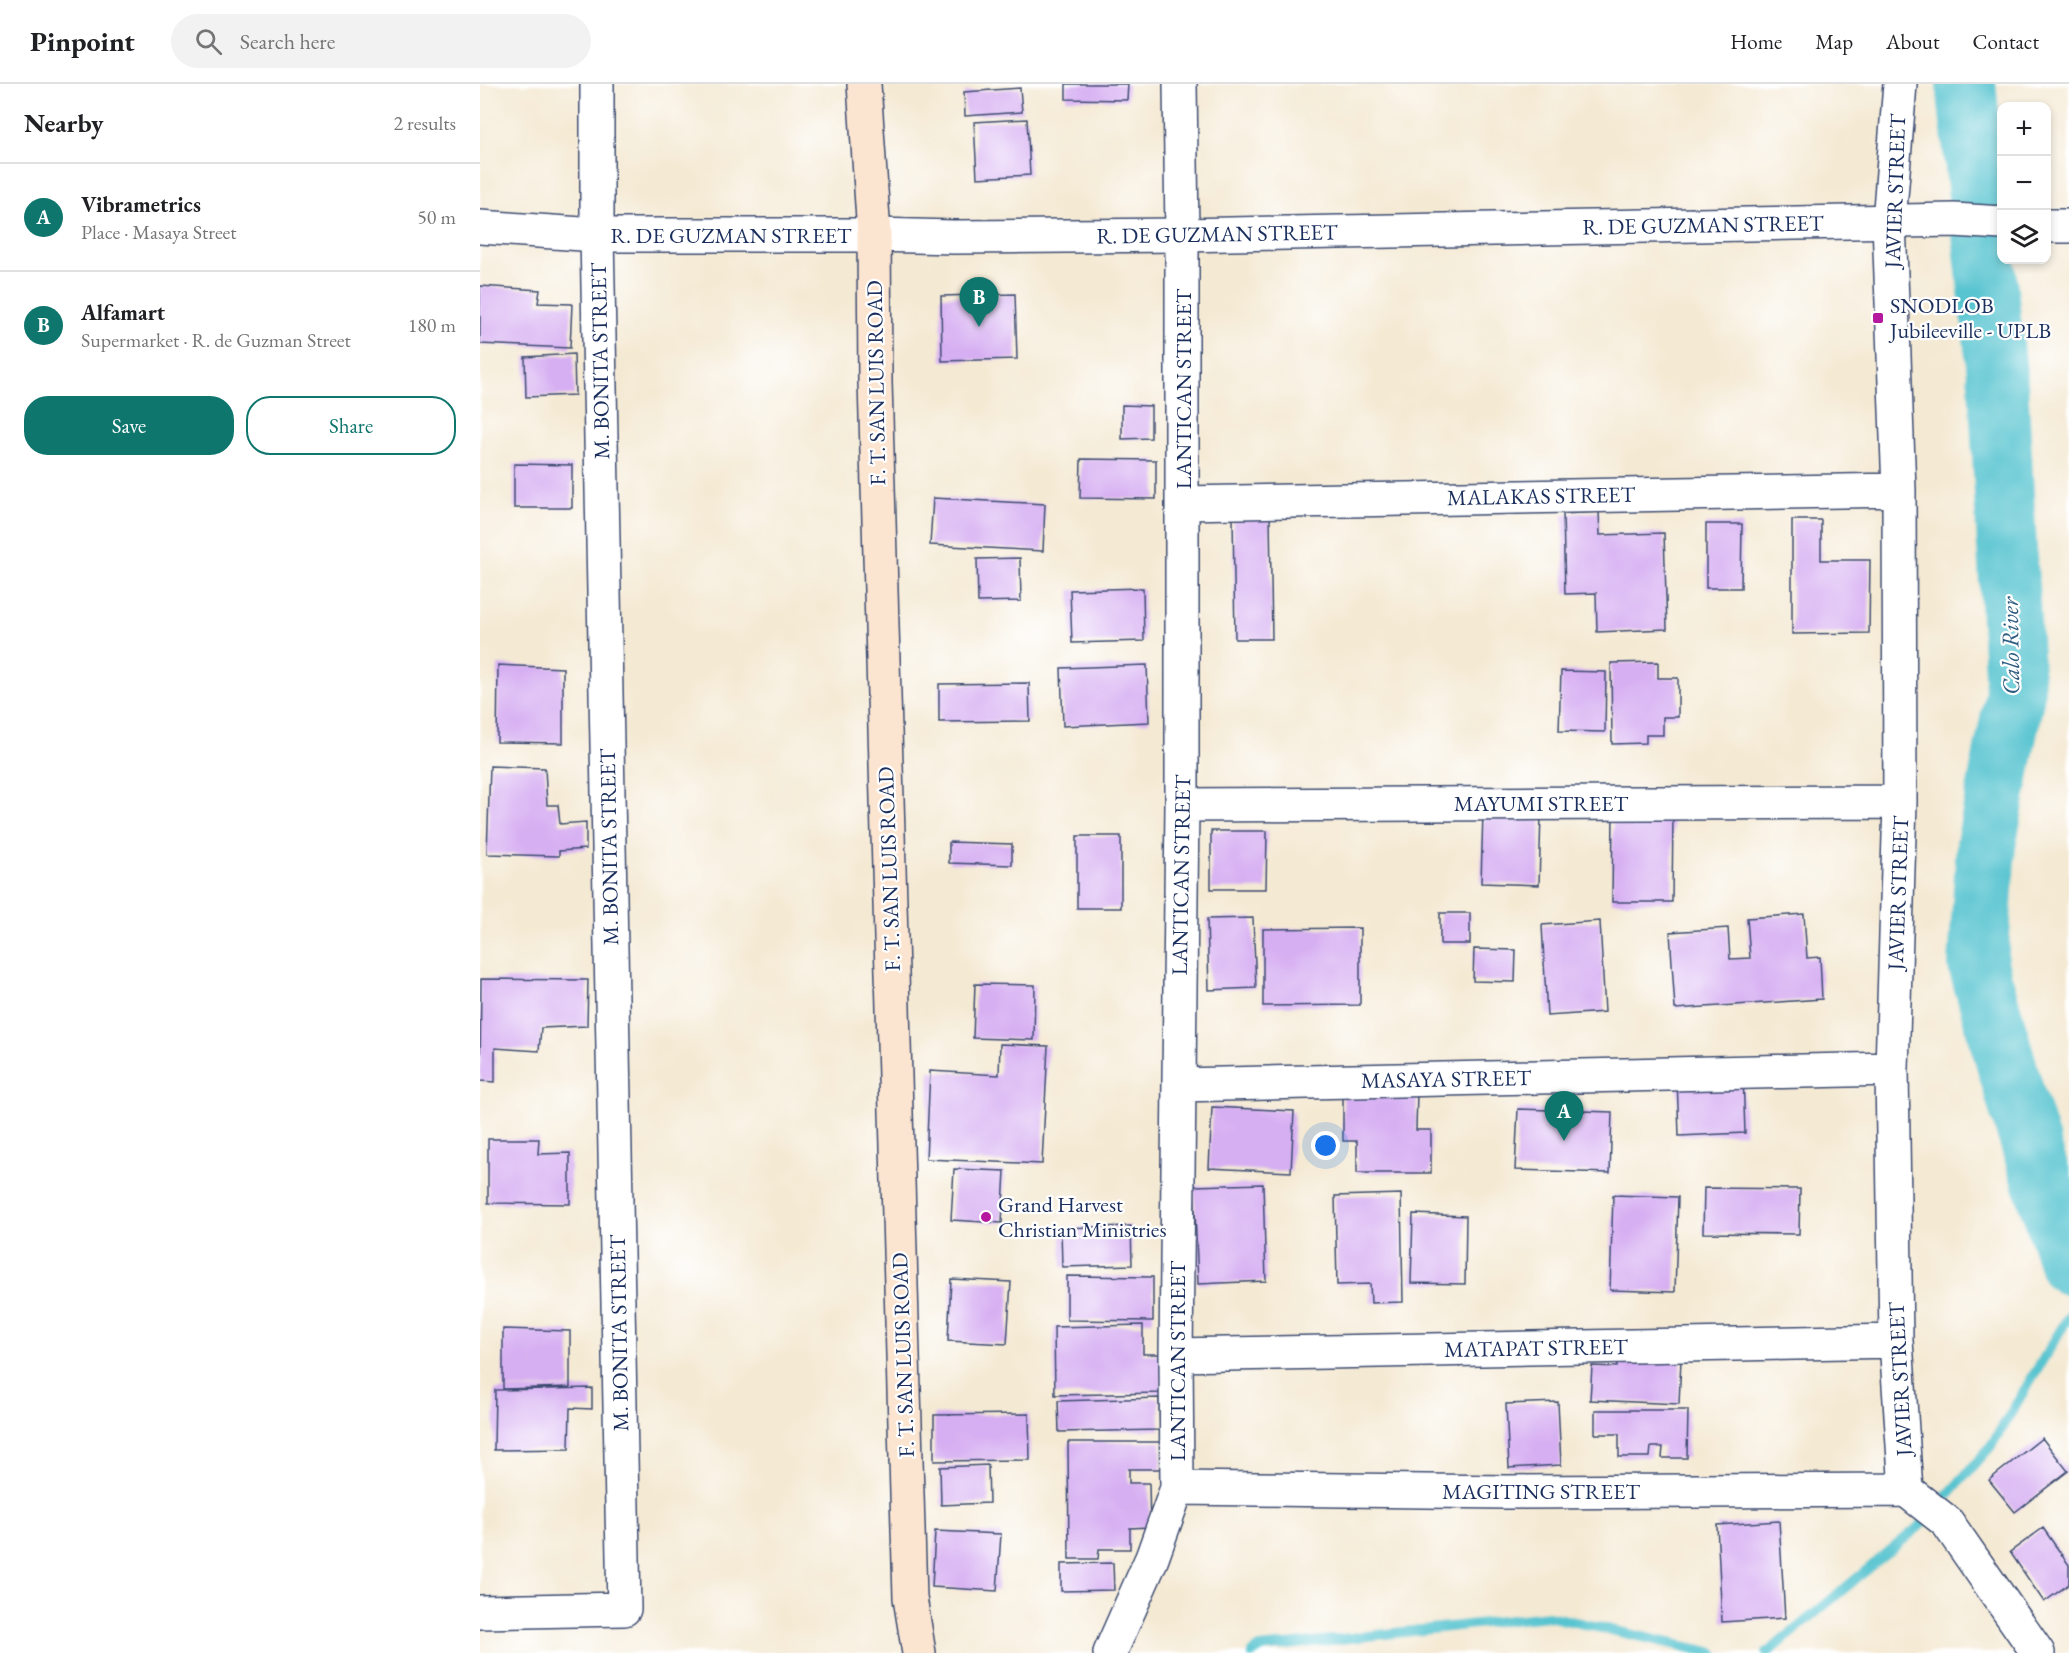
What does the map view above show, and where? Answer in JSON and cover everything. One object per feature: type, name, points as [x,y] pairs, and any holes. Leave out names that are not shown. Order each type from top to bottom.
[{"type":"main road","name":"F. T. SAN LUIS ROAD","points":[[864,84],[874,235],[875,406],[910,1598],[919,1653]]},
{"type":"street","name":"M. BONITA STREET","points":[[480,1612],[624,1609],[597,235],[597,84]]},
{"type":"street","name":"LANTICAN STREET","points":[[1110,1653],[1152,1558],[1177,1488],[1176,1355],[1183,503],[1180,84]]},
{"type":"street","name":"JAVIER STREET","points":[[1900,84],[1889,222],[1899,490],[1900,802],[1892,1069],[1896,1341],[1906,1490]]},
{"type":"street","name":"R. DE GUZMAN STREET","points":[[480,227],[597,235],[954,237],[1182,235],[1954,220],[1997,223]]},
{"type":"street","points":[[2051,226],[2069,226]]},
{"type":"street","name":"MALAKAS STREET","points":[[1183,503],[1899,490]]},
{"type":"street","name":"MAYUMI STREET","points":[[1182,805],[1900,802]]},
{"type":"street","name":"MASAYA STREET","points":[[1179,1085],[1892,1069]]},
{"type":"street","name":"MATAPAT STREET","points":[[1176,1355],[1896,1341]]},
{"type":"street","name":"MAGITING STREET","points":[[1177,1488],[1508,1492],[1906,1490]]},
{"type":"street","points":[[1906,1490],[1947,1522],[2038,1653]]},
{"type":"building","points":[[1066,84],[1128,84],[1127,100],[1066,99]]},
{"type":"building","points":[[1020,88],[1022,112],[965,116],[964,92]]},
{"type":"building","points":[[1027,119],[1030,175],[977,178],[974,122]]},
{"type":"building","points":[[480,286],[540,290],[538,303],[572,304],[570,348],[480,344]]},
{"type":"building","points":[[1015,294],[1017,359],[942,361],[941,296]]},
{"type":"building","points":[[574,354],[575,395],[526,397],[525,357]]},
{"type":"building","points":[[1122,405],[1151,406],[1151,438],[1122,439]]},
{"type":"building","points":[[1081,459],[1156,460],[1156,499],[1080,498]]},
{"type":"building","points":[[514,464],[572,465],[572,508],[514,508]]},
{"type":"building","points":[[933,498],[1045,504],[1043,551],[930,545]]},
{"type":"building","points":[[1599,512],[1600,535],[1664,533],[1667,629],[1597,632],[1596,593],[1565,594],[1563,514]]},
{"type":"building","points":[[1270,517],[1272,639],[1235,639],[1233,518]]},
{"type":"building","points":[[1792,520],[1821,520],[1821,560],[1870,560],[1869,633],[1792,634]]},
{"type":"building","points":[[1706,524],[1742,524],[1741,588],[1706,588]]},
{"type":"building","points":[[1020,558],[1021,601],[978,602],[977,559]]},
{"type":"building","points":[[1143,588],[1144,641],[1072,643],[1070,590]]},
{"type":"building","points":[[1658,662],[1658,678],[1678,678],[1678,717],[1663,717],[1663,735],[1646,735],[1646,743],[1612,744],[1611,663]]},
{"type":"building","points":[[498,665],[563,668],[563,743],[497,742]]},
{"type":"building","points":[[1147,665],[1149,722],[1063,726],[1061,668]]},
{"type":"building","points":[[1561,671],[1606,672],[1605,732],[1559,731]]},
{"type":"building","points":[[1029,683],[1030,721],[939,722],[939,684]]},
{"type":"building","points":[[490,766],[545,768],[547,805],[558,805],[560,824],[586,822],[586,849],[559,851],[559,856],[487,854]]},
{"type":"building","points":[[1483,811],[1541,813],[1539,885],[1481,883]]},
{"type":"building","points":[[1613,813],[1673,814],[1672,902],[1612,902]]},
{"type":"building","points":[[1211,831],[1267,831],[1266,889],[1211,889]]},
{"type":"building","points":[[1077,836],[1121,836],[1121,908],[1077,908]]},
{"type":"building","points":[[949,842],[1012,844],[1012,865],[949,863]]},
{"type":"building","points":[[1440,913],[1470,913],[1470,944],[1440,944]]},
{"type":"building","points":[[1804,914],[1807,958],[1820,957],[1822,999],[1675,1009],[1670,932],[1728,928],[1730,959],[1750,958],[1747,918]]},
{"type":"building","points":[[1253,918],[1256,988],[1209,990],[1207,919]]},
{"type":"building","points":[[1600,921],[1605,1012],[1547,1016],[1542,925]]},
{"type":"building","points":[[1360,928],[1360,1005],[1263,1006],[1263,929]]},
{"type":"building","points":[[1474,949],[1516,950],[1515,982],[1473,981]]},
{"type":"building","points":[[481,979],[588,980],[587,1026],[541,1028],[539,1051],[495,1048],[495,1082],[480,1081]]},
{"type":"building","points":[[975,984],[1035,985],[1034,1040],[973,1038]]},
{"type":"building","points":[[1000,1044],[1048,1046],[1042,1164],[926,1159],[930,1071],[999,1075]]},
{"type":"building","points":[[1743,1074],[1745,1133],[1679,1136],[1677,1077]]},
{"type":"building","points":[[1343,1093],[1417,1093],[1416,1130],[1431,1130],[1431,1173],[1357,1173],[1357,1141],[1343,1141]]},
{"type":"building","points":[[1212,1107],[1294,1111],[1291,1172],[1209,1168]]},
{"type":"building","points":[[1518,1109],[1612,1112],[1610,1173],[1515,1170]]},
{"type":"building","points":[[488,1139],[539,1139],[538,1154],[570,1153],[570,1204],[488,1203]]},
{"type":"building","points":[[954,1169],[1005,1171],[1002,1223],[951,1220]]},
{"type":"building","points":[[1263,1184],[1266,1281],[1198,1284],[1194,1186]]},
{"type":"building","points":[[1704,1188],[1800,1189],[1799,1234],[1703,1233]]},
{"type":"building","points":[[1401,1194],[1403,1302],[1371,1303],[1370,1284],[1337,1285],[1335,1196]]},
{"type":"building","points":[[1613,1195],[1678,1197],[1675,1292],[1610,1290]]},
{"type":"building","points":[[1413,1214],[1466,1216],[1465,1284],[1411,1283]]},
{"type":"building","points":[[1131,1226],[1132,1265],[1062,1267],[1061,1228]]},
{"type":"building","points":[[1067,1276],[1153,1277],[1153,1321],[1067,1320]]},
{"type":"building","points":[[951,1279],[1011,1282],[1007,1344],[948,1341]]},
{"type":"building","points":[[1143,1325],[1143,1354],[1161,1354],[1162,1393],[1055,1395],[1054,1327]]},
{"type":"building","points":[[503,1329],[570,1331],[570,1387],[503,1389]]},
{"type":"building","points":[[1618,1356],[1681,1359],[1679,1404],[1590,1400],[1592,1366],[1617,1367]]},
{"type":"building","points":[[592,1388],[592,1409],[570,1408],[569,1449],[494,1450],[495,1390]]},
{"type":"building","points":[[1159,1398],[1160,1430],[1059,1432],[1058,1401]]},
{"type":"building","points":[[1558,1402],[1561,1465],[1509,1468],[1506,1404]]},
{"type":"building","points":[[1595,1410],[1688,1410],[1687,1458],[1662,1458],[1663,1447],[1651,1447],[1650,1457],[1619,1457],[1619,1434],[1595,1434]]},
{"type":"building","points":[[1029,1414],[1030,1460],[934,1461],[934,1415]]},
{"type":"building","points":[[2042,1438],[2068,1471],[2015,1512],[1989,1480]]},
{"type":"building","points":[[1068,1442],[1161,1442],[1161,1469],[1129,1469],[1129,1483],[1149,1483],[1150,1527],[1130,1528],[1130,1549],[1099,1549],[1098,1559],[1069,1559]]},
{"type":"building","points":[[988,1465],[989,1503],[941,1505],[940,1467]]},
{"type":"building","points":[[1779,1521],[1785,1618],[1722,1622],[1717,1525]]},
{"type":"building","points":[[2043,1528],[2069,1565],[2069,1584],[2044,1602],[2010,1552]]},
{"type":"building","points":[[935,1531],[1001,1534],[997,1591],[932,1587]]},
{"type":"building","points":[[1113,1563],[1114,1590],[1061,1591],[1061,1564]]},
{"type":"waterway","name":"Calo River","points":[[1966,84],[1998,383],[2015,693],[1986,845],[1978,965],[2019,1108],[2069,1265]]},
{"type":"waterway","points":[[1946,1497],[1991,1446],[2069,1316]]},
{"type":"waterway","points":[[1767,1653],[1928,1519]]},
{"type":"waterway","points":[[1252,1653],[1260,1648],[1548,1616],[1714,1653]]},
{"type":"place","name":"SNODLOB Jubileeville - UPLB","points":[[1878,318]]},
{"type":"place","name":"Alfamart","points":[[979,327]]},
{"type":"place","name":"Vibrametrics","points":[[1564,1141]]},
{"type":"place","name":"Grand Harvest Christian Ministries","points":[[986,1217]]}]
